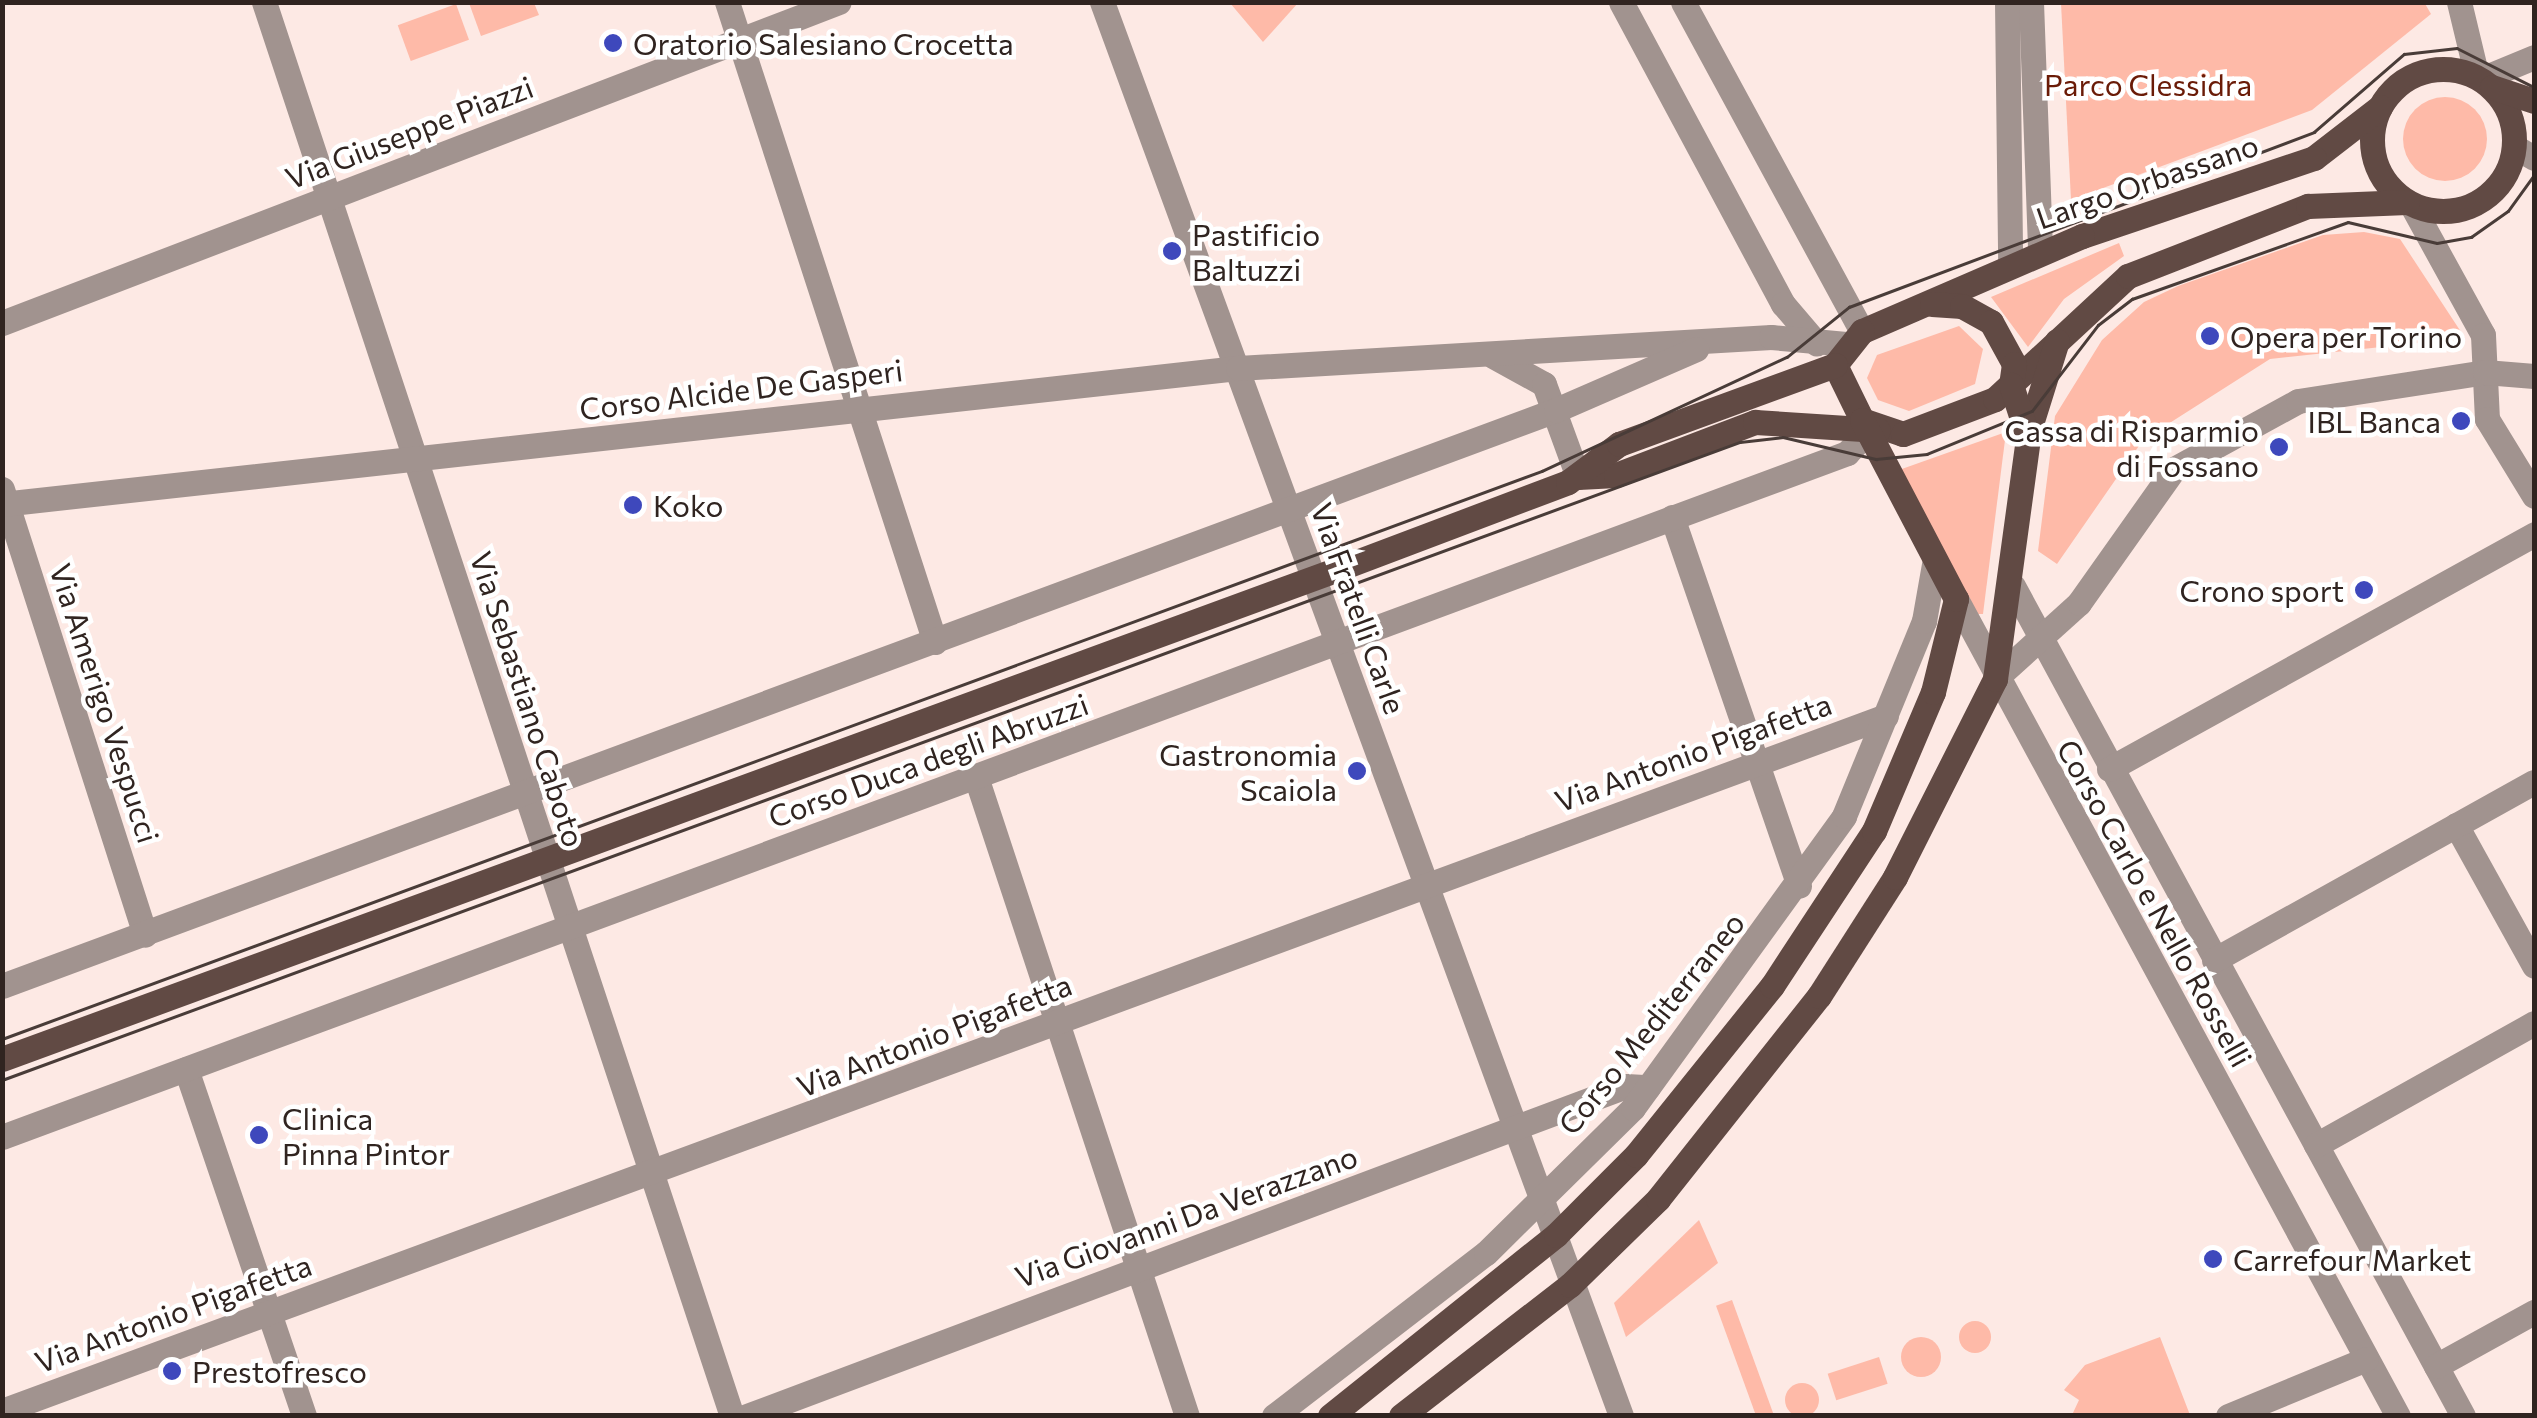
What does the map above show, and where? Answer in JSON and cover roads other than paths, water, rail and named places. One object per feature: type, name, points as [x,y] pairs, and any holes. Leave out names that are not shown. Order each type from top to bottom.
[{"type":"main road","name":"Largo Orbassano","points":[[1848,347],[2040,252],[2314,158],[2380,107],[2402,82],[2429,70],[2480,74],[2534,101]]},
{"type":"main road","points":[[1848,347],[1864,436],[1903,434],[1980,408],[2011,385],[2060,332],[2128,276],[2308,206],[2409,203],[2446,212],[2476,204],[2500,184],[2528,148],[2480,74]]},
{"type":"main road","points":[[2380,107],[2374,156],[2409,203]]},
{"type":"main road","points":[[1927,305],[1962,306],[1991,322],[2014,364],[2011,385],[2028,437]]},
{"type":"main road","points":[[1402,1416],[1570,1284],[1658,1199],[1819,996],[1922,832],[1995,679],[2013,586],[2028,437],[2060,332]]},
{"type":"main road","name":"Corso Duca degli Abruzzi","points":[[1578,477],[1618,444],[1784,379],[1848,347]]},
{"type":"main road","name":"Corso Duca degli Abruzzi","points":[[2,1059],[1312,579],[1578,477],[1616,475],[1755,422],[1864,436]]},
{"type":"main road","name":"Corso Carlo e Nello Rosselli","points":[[1864,436],[1956,599]]},
{"type":"main road","points":[[1330,1416],[1556,1235],[1673,1114],[1842,883],[1906,764],[1956,599]]},
{"type":"street","name":"Via Sebastiano Caboto","points":[[264,2],[732,1416]]},
{"type":"street","points":[[727,2],[934,642]]},
{"type":"street","name":"Via Giuseppe Piazzi","points":[[2,323],[838,2]]},
{"type":"street","name":"Via Fratelli Carle","points":[[1102,2],[1238,368],[1334,643],[1429,883],[1545,1201],[1570,1284],[1621,1416]]},
{"type":"street","points":[[1621,2],[1805,334],[1848,347]]},
{"type":"street","points":[[1683,2],[1848,347]]},
{"type":"street","points":[[2007,2],[2010,265]]},
{"type":"street","points":[[2030,2],[2040,252]]},
{"type":"street","points":[[2460,2],[2480,74],[2534,58]]},
{"type":"street","points":[[2409,203],[2486,362],[2487,419],[2534,496]]},
{"type":"street","points":[[1784,379],[1805,334]]},
{"type":"street","name":"Corso Alcide De Gasperi","points":[[4,499],[415,459],[1238,368],[1711,343],[1805,334]]},
{"type":"street","points":[[2,986],[526,795],[1556,410],[1711,343]]},
{"type":"street","points":[[1488,354],[1544,384],[1578,477]]},
{"type":"street","points":[[1995,679],[2079,602],[2174,469],[2298,401],[2486,362],[2526,376]]},
{"type":"street","name":"Corso Duca degli Abruzzi","points":[[2,1137],[1672,517],[1864,436]]},
{"type":"street","name":"Via Amerigo Vespucci","points":[[4,499],[145,936]]},
{"type":"street","points":[[1672,517],[1799,886]]},
{"type":"street","name":"Corso Carlo e Nello Rosselli","points":[[2109,769],[2534,534]]},
{"type":"street","name":"Corso Mediterraneo","points":[[1274,1416],[1545,1201],[1648,1088],[1799,886],[1844,816],[1924,621],[1934,564]]},
{"type":"street","name":"Corso Carlo e Nello Rosselli","points":[[2013,586],[2463,1416]]},
{"type":"street","name":"Corso Carlo e Nello Rosselli","points":[[1956,599],[1995,679],[2398,1416]]},
{"type":"street","name":"Via Antonio Pigafetta","points":[[2,1411],[267,1311],[653,1176],[1429,883],[1886,716]]},
{"type":"street","points":[[976,777],[1188,1416]]},
{"type":"street","name":"Corso Carlo e Nello Rosselli","points":[[2214,960],[2534,782]]},
{"type":"street","points":[[2456,825],[2534,966]]},
{"type":"street","points":[[2316,1145],[2534,1023]]},
{"type":"street","points":[[186,1069],[304,1416]]},
{"type":"street","name":"Via Giovanni Da Verazzano","points":[[747,1416],[1626,1086],[1648,1088]]},
{"type":"street","points":[[2436,1366],[2534,1312]]},
{"type":"street","points":[[2228,1416],[2366,1359]]},
{"type":"tram line","points":[[2,1039],[1542,471],[1787,357],[1849,307],[2314,132],[2404,54],[2457,48],[2534,87]]},
{"type":"tram line","points":[[2,1080],[1740,442],[1783,437],[1876,459],[1927,454],[2032,411],[2098,325],[2132,299],[2348,222],[2437,243],[2471,237],[2508,211],[2534,175]]},
{"type":"place","name":"Oratorio Salesiano Crocetta","points":[[613,43]]},
{"type":"place","name":"Pastificio Baltuzzi","points":[[1172,251]]},
{"type":"place","name":"Opera per Torino","points":[[2210,336]]},
{"type":"place","name":"IBL Banca","points":[[2461,421]]},
{"type":"place","name":"Cassa di Risparmio di Fossano","points":[[2279,447]]},
{"type":"place","name":"Koko","points":[[633,505]]},
{"type":"place","name":"Crono sport","points":[[2364,590]]},
{"type":"place","name":"Gastronomia Scaiola","points":[[1357,771]]},
{"type":"place","name":"Clinica Pinna Pintor","points":[[259,1135]]},
{"type":"place","name":"Carrefour Market","points":[[2213,1259]]},
{"type":"place","name":"Prestofresco","points":[[172,1371]]},
{"type":"park label","name":"Parco Clessidra","points":[[2148,84]]}]
